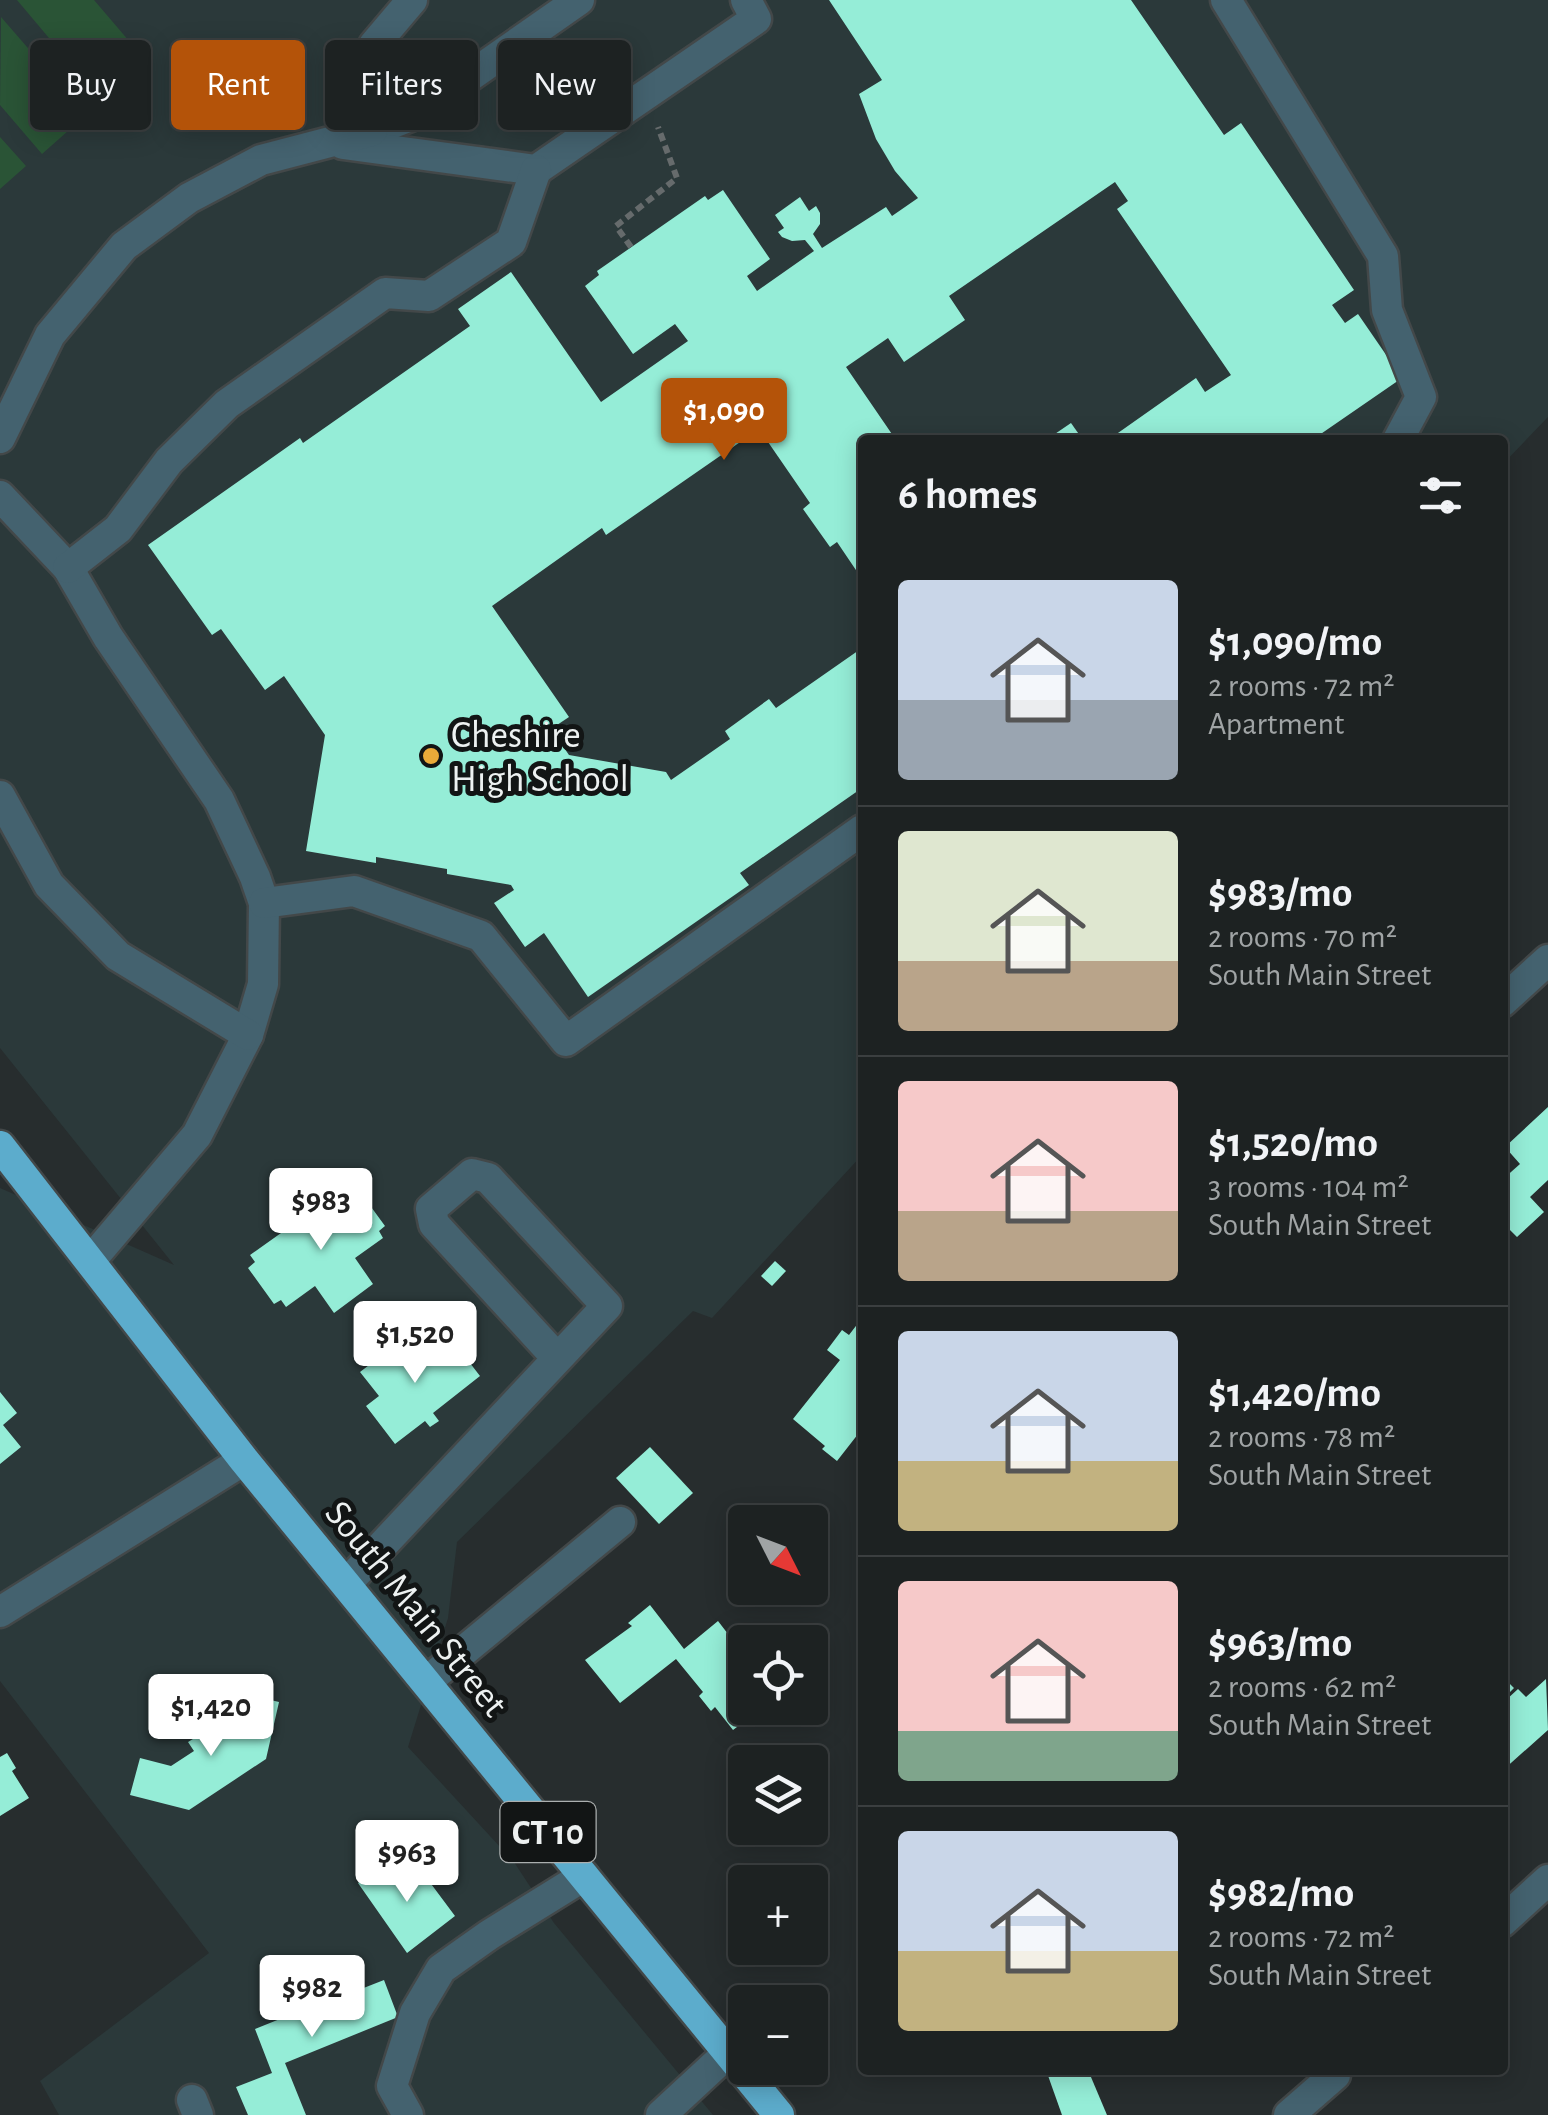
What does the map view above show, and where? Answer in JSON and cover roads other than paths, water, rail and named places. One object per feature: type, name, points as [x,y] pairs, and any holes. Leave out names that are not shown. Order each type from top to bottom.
[{"type":"highway","name":"South Main Street","points":[[0,1146],[244,1460],[728,2052]]},
{"type":"highway","name":"South Main Street","points":[[755,2085],[780,2115]]},
{"type":"street","points":[[0,438],[50,335],[124,246],[189,198],[260,160],[372,131],[416,114],[579,0]]},
{"type":"street","points":[[68,568],[118,529],[169,461],[227,404],[385,293],[429,296],[512,242],[536,170],[756,18],[746,0]]},
{"type":"street","points":[[1226,0],[1383,256],[1387,310],[1420,397],[1401,435]]},
{"type":"street","points":[[372,131],[374,45],[404,3]]},
{"type":"street","points":[[330,142],[536,170]]},
{"type":"street","points":[[0,496],[68,568],[108,637],[219,800],[264,903],[264,984],[248,1035],[197,1135],[91,1260]]},
{"type":"street","points":[[0,796],[49,886],[118,956],[248,1035]]},
{"type":"street","points":[[264,903],[354,891],[482,936],[566,1041],[858,833]]},
{"type":"street","points":[[1508,997],[1548,960]]},
{"type":"street","points":[[346,1584],[607,1306],[488,1178],[472,1174],[431,1210],[434,1224],[557,1358]]},
{"type":"street","points":[[0,1612],[244,1460]]},
{"type":"street","points":[[426,1682],[620,1522]]},
{"type":"street","points":[[408,2115],[392,2086],[415,2013],[441,1969],[584,1876]]},
{"type":"street","points":[[1508,1917],[1548,1880]]},
{"type":"street","points":[[661,2115],[728,2052]]},
{"type":"street","points":[[1289,2115],[1333,2075]]},
{"type":"place","name":"Cheshire High School","points":[[431,756]]}]
